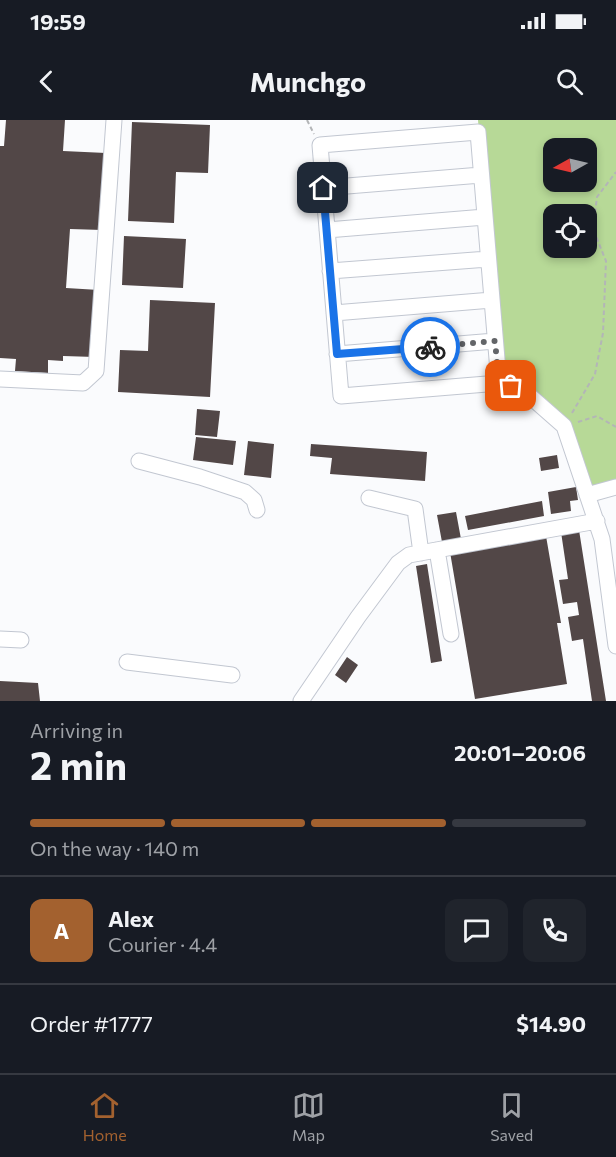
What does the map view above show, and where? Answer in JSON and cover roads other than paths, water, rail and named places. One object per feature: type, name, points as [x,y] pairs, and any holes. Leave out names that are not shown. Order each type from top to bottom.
[{"type":"street","points":[[0,379],[83,383],[96,371],[114,120]]},
{"type":"street","points":[[499,383],[478,132],[320,145],[340,396],[499,383],[523,390],[564,426],[602,539],[616,646]]},
{"type":"street","points":[[323,188],[481,175]]},
{"type":"street","points":[[327,230],[485,217]]},
{"type":"street","points":[[330,272],[488,259]]},
{"type":"street","points":[[334,313],[492,300]]},
{"type":"street","points":[[337,354],[495,341]]},
{"type":"street","points":[[139,461],[245,492],[254,500],[258,510]]},
{"type":"street","points":[[587,495],[616,487]]},
{"type":"street","points":[[369,498],[415,509],[421,553]]},
{"type":"street","points":[[306,699],[358,617],[398,563],[409,555],[597,521]]},
{"type":"street","points":[[437,550],[451,634]]},
{"type":"street","points":[[0,639],[21,640]]},
{"type":"street","points":[[126,662],[232,675]]}]
